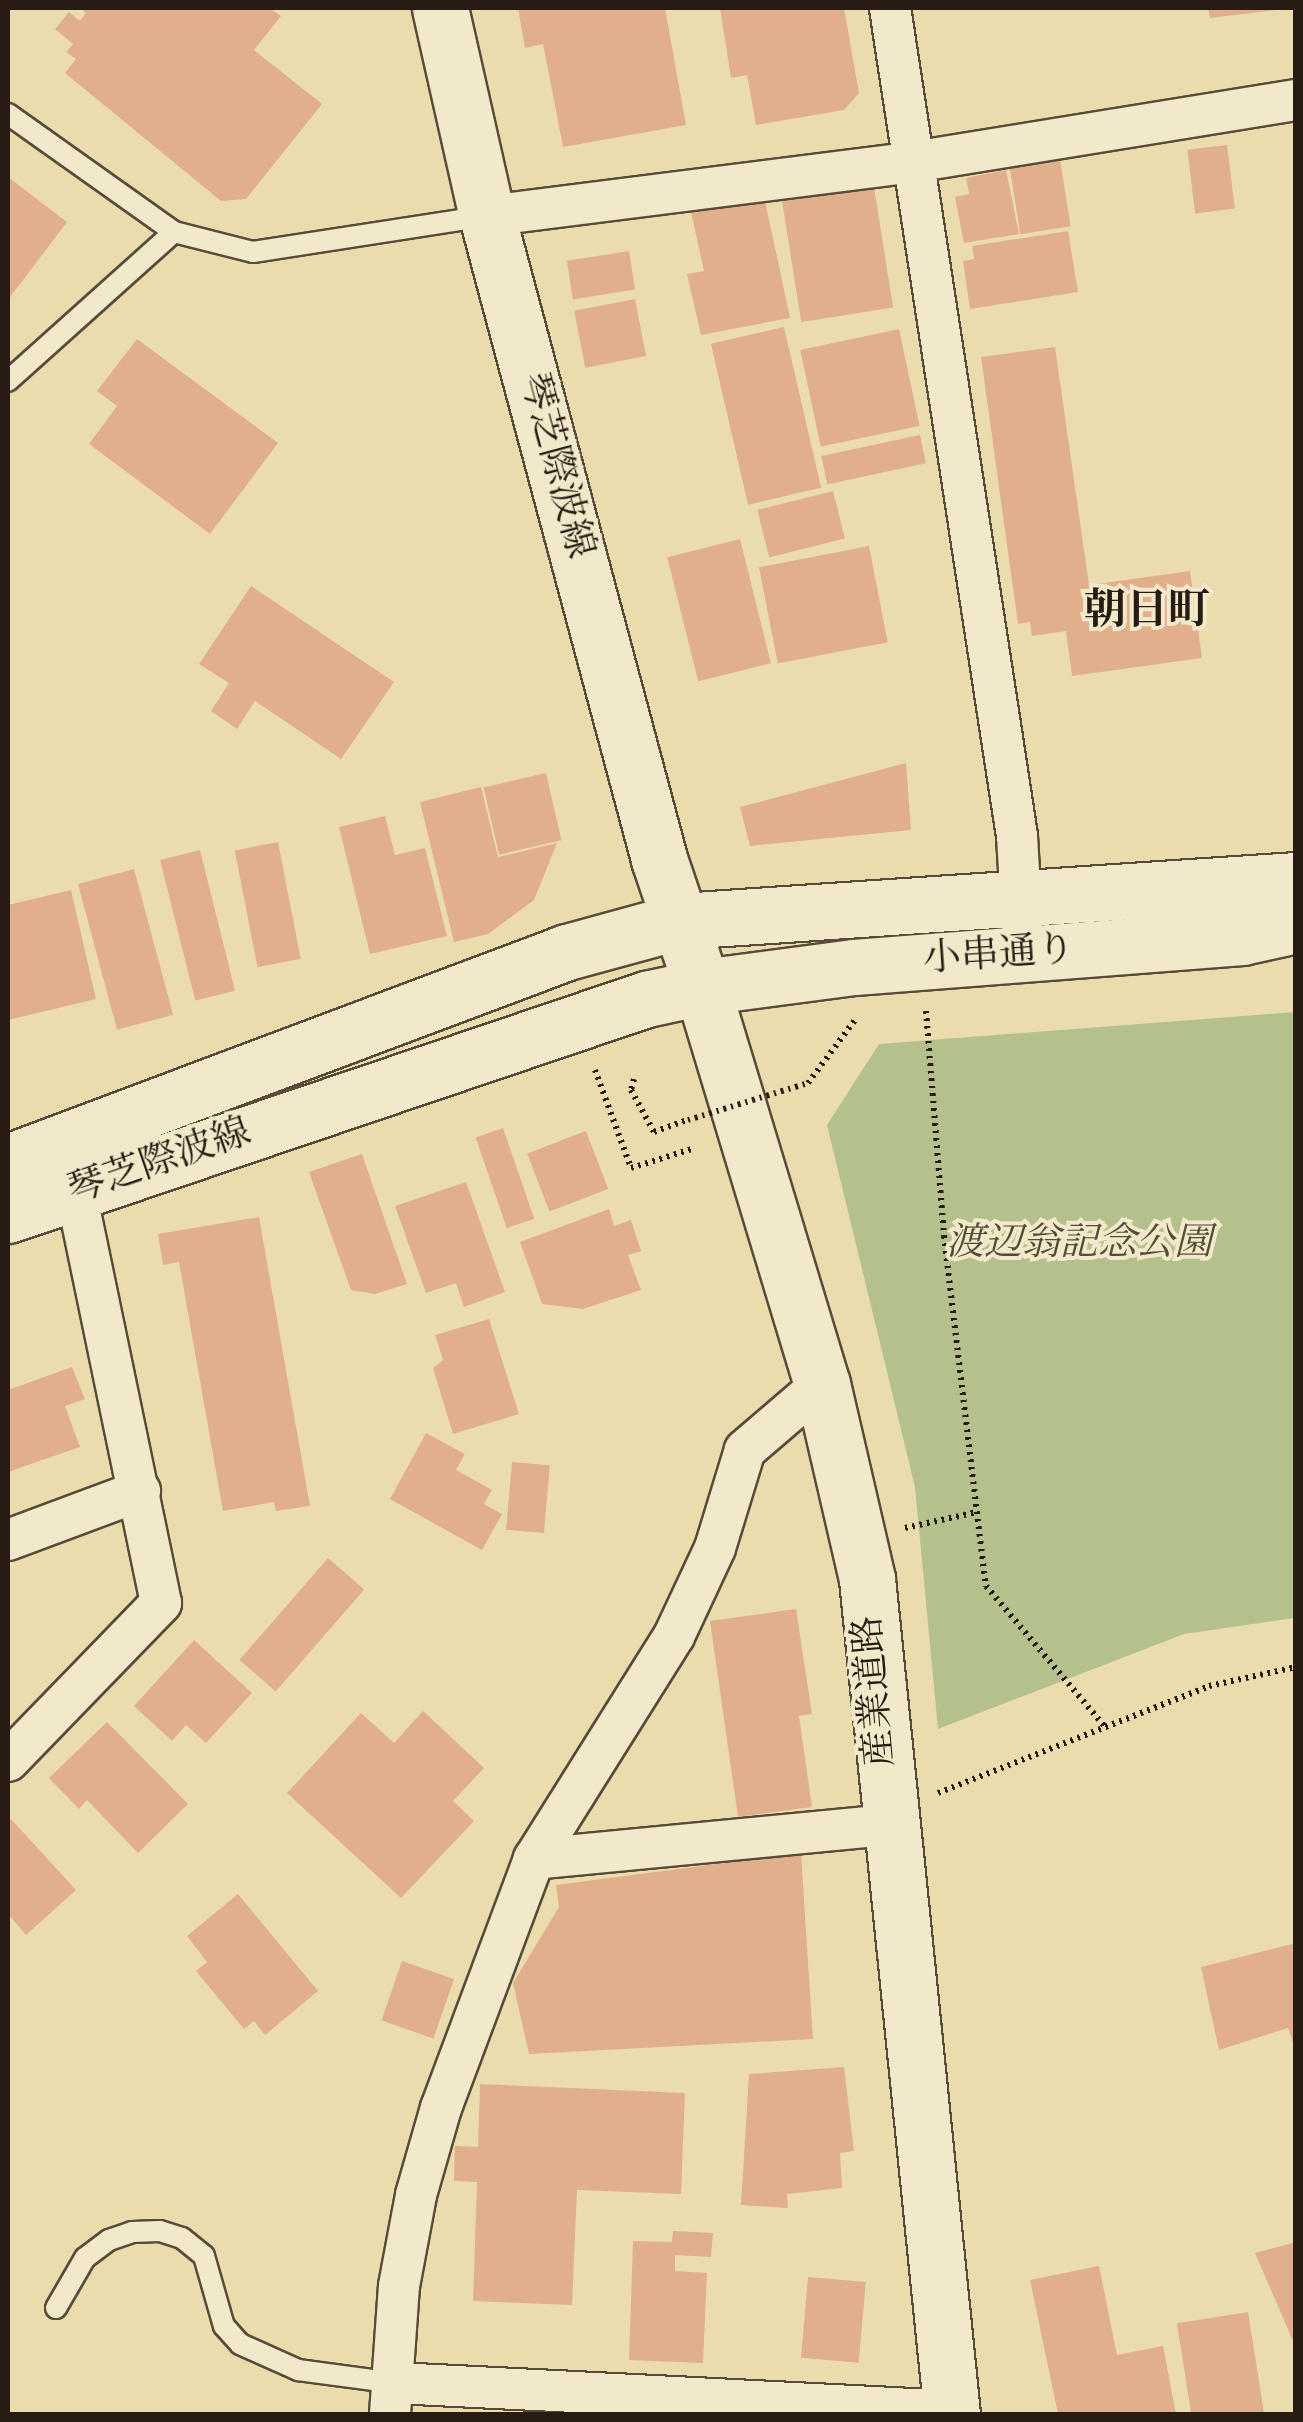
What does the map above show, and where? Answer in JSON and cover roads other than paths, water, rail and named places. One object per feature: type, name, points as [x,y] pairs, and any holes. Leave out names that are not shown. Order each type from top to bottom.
[{"type":"street","name":"琴芝際波線","points":[[8,1162],[70,1167],[702,987],[659,859],[487,216],[440,8]]},
{"type":"street","points":[[890,8],[1017,836],[1024,955]]},
{"type":"street","points":[[487,216],[913,162],[1296,100]]},
{"type":"street","points":[[680,921],[1296,880]]},
{"type":"street","name":"琴芝際波線","points":[[8,1215],[70,1167],[567,952],[680,921]]},
{"type":"street","name":"小串通り","points":[[702,987],[854,968],[1242,937],[1296,925]]},
{"type":"street","name":"産業道路","points":[[702,987],[822,1384],[867,1579],[910,1810],[952,2413]]},
{"type":"street","points":[[8,1761],[161,1603],[70,1167]]},
{"type":"street","points":[[822,1384],[745,1450],[715,1548],[674,1636],[534,1859],[440,2108],[416,2196],[400,2286],[393,2399],[952,2413]]},
{"type":"street","points":[[8,1540],[140,1491]]},
{"type":"street","points":[[534,1859],[910,1810]]},
{"type":"lane","points":[[8,114],[174,232],[252,252],[487,216]]},
{"type":"lane","points":[[8,381],[174,232]]},
{"type":"lane","points":[[56,2308],[69,2278],[97,2249],[132,2232],[160,2231],[182,2238],[204,2256],[224,2326],[240,2344],[298,2370],[393,2399]]},
{"type":"district","name":"朝日町","points":[[1147,613]]},
{"type":"park label","name":"渡辺翁記念公園","points":[[1079,1246]]}]
